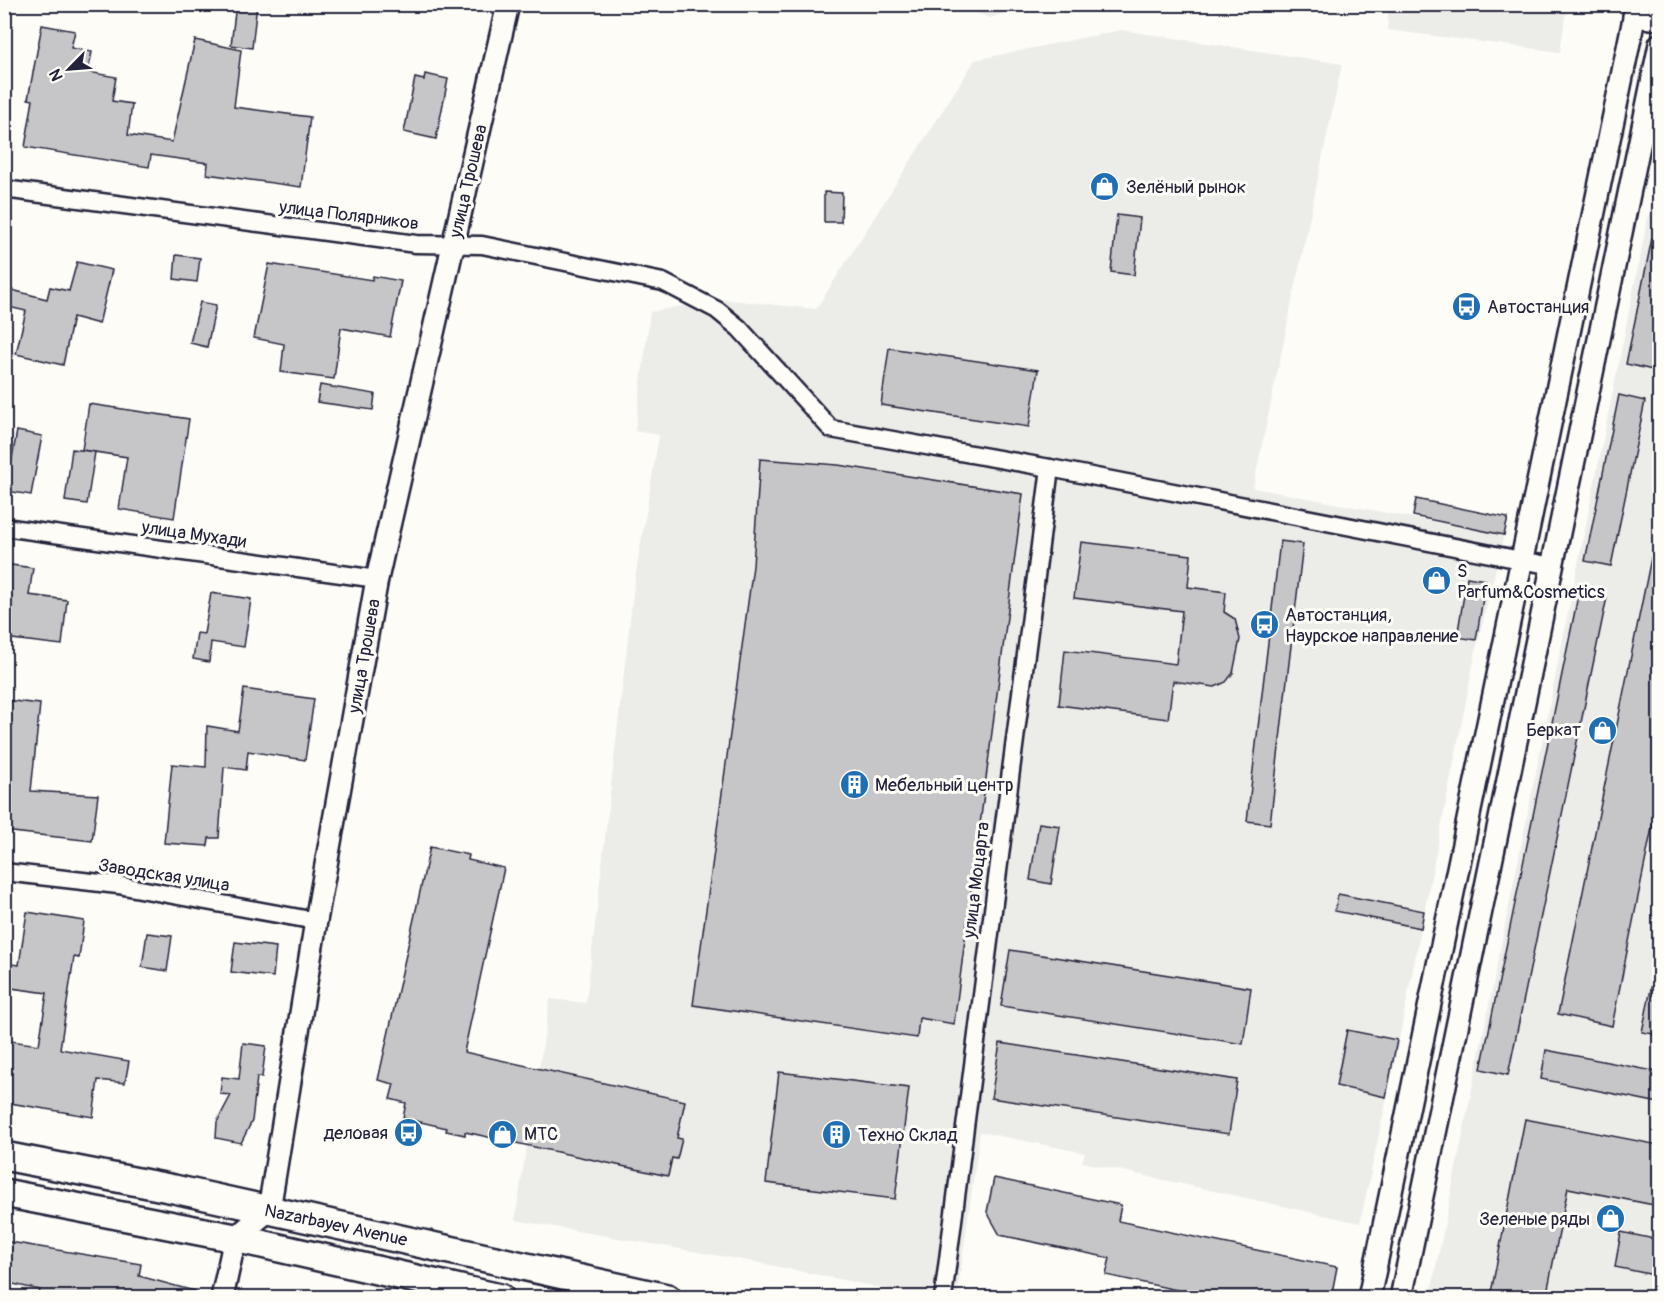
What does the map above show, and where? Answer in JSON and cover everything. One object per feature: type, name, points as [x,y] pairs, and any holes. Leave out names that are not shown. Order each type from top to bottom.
[{"type":"main road","name":"Nazarbayev Avenue","points":[[4,1156],[269,1210],[667,1298]]},
{"type":"main road","name":"Nazarbayev Avenue","points":[[4,1193],[234,1238],[500,1298]]},
{"type":"street","name":"улица Трошева","points":[[269,1210],[316,921],[378,579],[508,4]]},
{"type":"street","points":[[1369,1298],[1636,10],[1659,19]]},
{"type":"street","points":[[1401,1298],[1659,44]]},
{"type":"street","name":"улица Полярников","points":[[4,189],[416,244],[482,245],[663,282],[717,310],[739,328],[831,429],[1050,468],[1552,566]]},
{"type":"street","name":"улица Моцарта","points":[[943,1298],[1050,468]]},
{"type":"street","name":"улица Мухади","points":[[4,528],[378,579]]},
{"type":"street","name":"Заводская улица","points":[[4,872],[118,885],[316,921]]},
{"type":"street","points":[[222,1298],[234,1238],[269,1210]]},
{"type":"shaded area","points":[[1027,4],[990,18],[956,5],[930,5]]},
{"type":"shaded area","points":[[1389,4],[1567,5],[1560,52],[1387,30]]},
{"type":"shaded area","points":[[1121,30],[1342,64],[1253,488],[1504,535],[1476,650],[1396,1055],[1360,1223],[1082,1162],[1085,1153],[980,1132],[957,1297],[926,1297],[760,1263],[515,1220],[550,999],[586,1003],[634,585],[659,435],[635,431],[650,312],[719,299],[816,309],[975,60]]},
{"type":"shaded area","name":"Беркат","points":[[1659,163],[1659,1297],[1430,1297]]},
{"type":"building","points":[[236,4],[257,4],[252,48],[231,45]]},
{"type":"building","points":[[42,25],[75,31],[71,48],[92,52],[88,72],[116,77],[112,101],[132,104],[128,135],[172,142],[195,40],[241,50],[234,107],[310,117],[301,187],[207,174],[208,163],[151,155],[149,167],[25,147],[33,100],[28,99]]},
{"type":"building","points":[[425,74],[448,79],[436,139],[404,132],[415,78],[424,80]]},
{"type":"building","points":[[824,192],[842,193],[841,222],[824,222]]},
{"type":"building","points":[[1117,215],[1140,218],[1134,275],[1111,272]]},
{"type":"building","points":[[1652,238],[1659,239],[1659,341],[1653,370],[1626,364]]},
{"type":"building","points":[[176,255],[200,258],[197,282],[174,279]]},
{"type":"building","points":[[77,262],[112,270],[99,324],[73,317],[63,365],[16,354],[26,311],[4,306],[4,288],[47,299],[50,287],[69,291]]},
{"type":"building","points":[[269,264],[372,280],[373,276],[401,281],[390,337],[341,328],[334,379],[281,372],[284,344],[254,338]]},
{"type":"building","points":[[200,302],[216,305],[207,347],[190,343]]},
{"type":"building","points":[[889,348],[1038,370],[1029,427],[881,405]]},
{"type":"building","points":[[320,385],[375,394],[373,410],[317,402]]},
{"type":"building","points":[[1619,395],[1645,401],[1611,566],[1585,561]]},
{"type":"building","points":[[89,404],[189,419],[174,518],[119,509],[127,457],[82,450]]},
{"type":"building","points":[[17,431],[42,436],[31,495],[6,491]]},
{"type":"building","points":[[72,449],[95,452],[87,504],[65,501]]},
{"type":"building","name":"Мебельный центр","points":[[760,459],[838,465],[1023,494],[954,1024],[919,1018],[917,1038],[693,1005],[753,566]]},
{"type":"building","points":[[1416,499],[1508,518],[1504,535],[1413,516]]},
{"type":"building","points":[[1280,541],[1303,544],[1270,824],[1247,821]]},
{"type":"building","points":[[1081,542],[1191,555],[1188,587],[1226,592],[1224,612],[1235,619],[1240,639],[1233,673],[1226,682],[1215,687],[1173,681],[1168,719],[1059,705],[1065,650],[1176,664],[1182,611],[1074,598]]},
{"type":"building","points":[[1651,558],[1659,559],[1659,793],[1612,1026],[1558,1014]]},
{"type":"building","points":[[4,564],[33,568],[29,595],[67,600],[62,645],[4,638]]},
{"type":"building","points":[[1467,577],[1486,580],[1476,640],[1457,637]]},
{"type":"building","points":[[1579,591],[1607,597],[1508,1075],[1481,1069]]},
{"type":"building","points":[[211,593],[251,599],[244,647],[211,642],[209,662],[193,659],[197,633],[204,634]]},
{"type":"building","points":[[244,689],[314,699],[305,760],[248,751],[246,770],[224,767],[219,838],[209,838],[208,846],[164,843],[172,764],[206,767],[207,726],[238,731]]},
{"type":"building","points":[[4,700],[40,704],[31,791],[98,795],[92,841],[4,831]]},
{"type":"building","points":[[1039,823],[1060,826],[1051,884],[1030,880]]},
{"type":"building","points":[[430,847],[469,855],[468,860],[504,868],[464,1052],[685,1101],[677,1138],[682,1139],[677,1159],[672,1158],[668,1176],[465,1132],[465,1135],[446,1131],[447,1128],[403,1118],[406,1103],[390,1099],[394,1084],[378,1080]]},
{"type":"building","points":[[1338,894],[1424,911],[1421,928],[1335,911]]},
{"type":"building","points":[[27,912],[84,921],[79,958],[74,957],[60,1049],[129,1061],[125,1083],[98,1080],[93,1117],[4,1102],[4,1040],[39,1045],[47,993],[4,987],[4,963],[19,965]]},
{"type":"building","points":[[147,933],[172,936],[167,971],[142,967]]},
{"type":"building","points":[[235,942],[276,947],[273,977],[231,972]]},
{"type":"building","points":[[1010,950],[1251,988],[1243,1044],[1001,1006]]},
{"type":"building","points":[[1652,984],[1659,985],[1659,1035],[1642,1032]]},
{"type":"building","points":[[1347,1030],[1397,1040],[1386,1097],[1336,1086]]},
{"type":"building","points":[[243,1043],[266,1046],[262,1077],[257,1077],[252,1121],[241,1143],[216,1138],[217,1122],[231,1095],[220,1094],[222,1077],[239,1079]]},
{"type":"building","points":[[1000,1043],[1237,1080],[1229,1134],[991,1098]]},
{"type":"building","points":[[1546,1050],[1659,1072],[1659,1103],[1541,1079]]},
{"type":"building","name":"Техно Склад","points":[[779,1072],[909,1088],[895,1199],[766,1183]]},
{"type":"building","points":[[1525,1119],[1659,1145],[1659,1206],[1568,1188],[1546,1298],[1490,1298]]},
{"type":"building","points":[[994,1178],[1121,1205],[1118,1221],[1337,1267],[1331,1298],[1215,1298],[1106,1275],[1110,1258],[1000,1235],[987,1212]]},
{"type":"building","points":[[1621,1232],[1659,1240],[1659,1276],[1615,1267]]},
{"type":"building","points":[[4,1241],[141,1264],[139,1276],[198,1292],[198,1298],[38,1298],[40,1290],[4,1282]]},
{"type":"place","name":"Зелёный рынок","points":[[1105,187]]},
{"type":"place","name":"Автостанция","points":[[1466,307]]},
{"type":"place","name":"S Parfum&Cosmetics","points":[[1436,581]]},
{"type":"place","name":"Автостанция, Наурское направление","points":[[1264,625]]},
{"type":"place","name":"Беркат","points":[[1602,730]]},
{"type":"place","name":"Мебельный центр","points":[[854,785]]},
{"type":"place","name":"деловая","points":[[409,1133]]},
{"type":"place","name":"МТС","points":[[503,1134]]},
{"type":"place","name":"Техно Склад","points":[[837,1135]]},
{"type":"place","name":"Зеленые ряды","points":[[1611,1219]]}]
